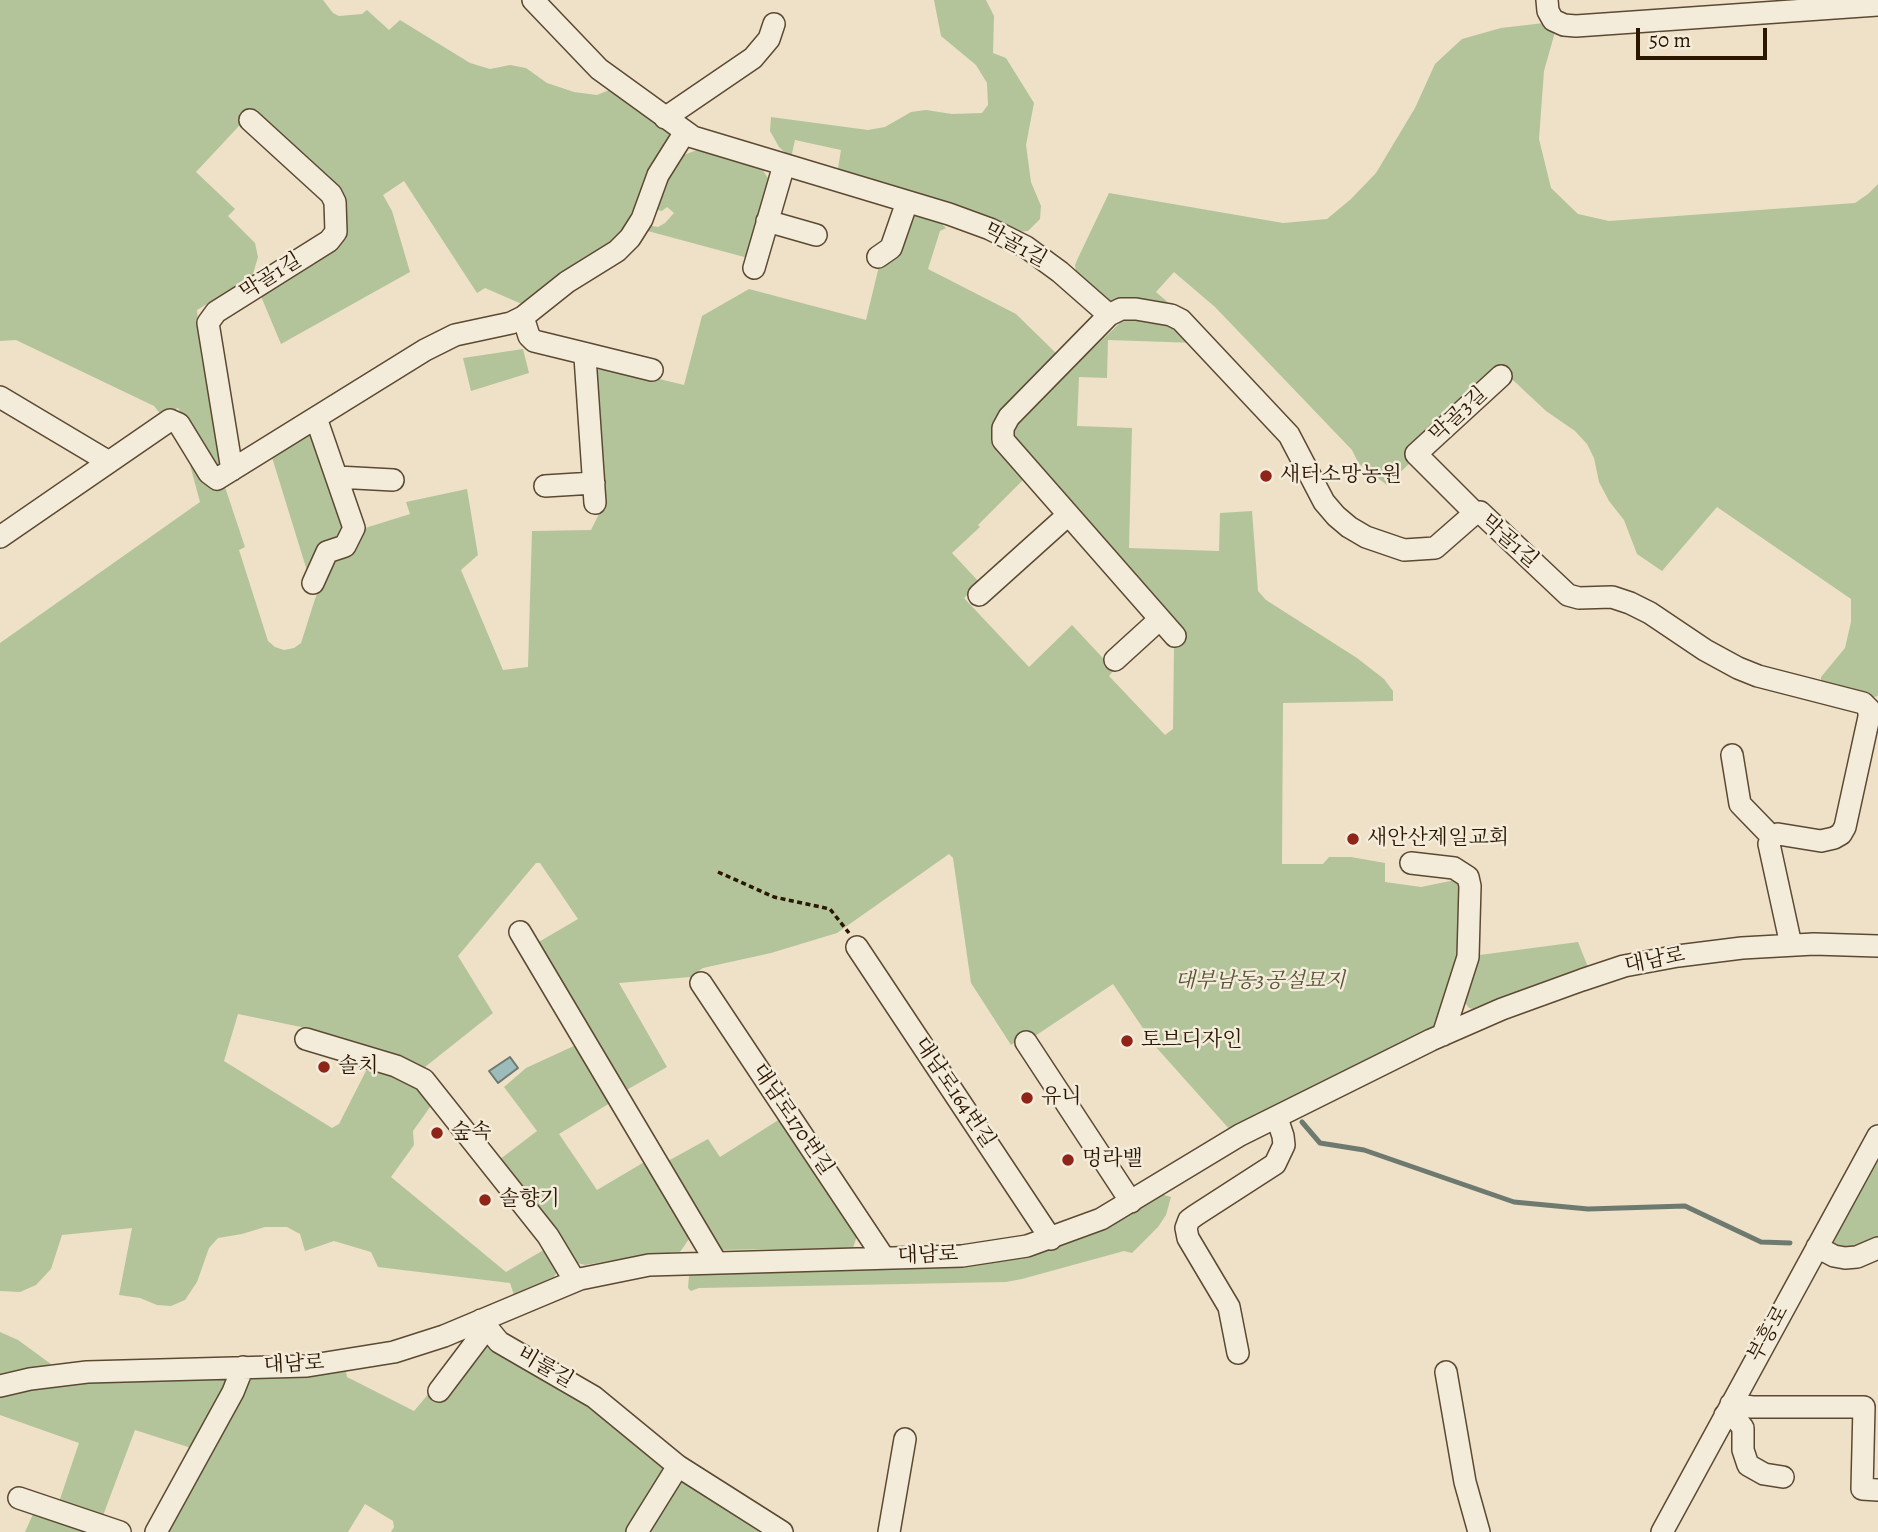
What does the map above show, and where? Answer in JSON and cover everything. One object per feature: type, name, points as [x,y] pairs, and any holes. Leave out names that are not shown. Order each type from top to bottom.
[{"type":"street","name":"막골1길","points":[[533,0],[599,69],[693,137],[990,229],[1026,247],[1060,272],[1108,315],[1121,309],[1136,309],[1171,315],[1181,320],[1289,435],[1324,502],[1349,527],[1366,537],[1404,550],[1435,548],[1475,513],[1480,512],[1568,595],[1579,598],[1612,597],[1630,603],[1738,668],[1785,684],[1873,705],[1845,827],[1841,834],[1821,841],[1778,834],[1772,837]]},
{"type":"street","points":[[1547,0],[1548,12],[1553,20],[1563,25],[1576,26],[1783,6],[1878,5]]},
{"type":"street","points":[[665,118],[753,58],[769,39],[774,24]]},
{"type":"street","name":"막골1길","points":[[232,470],[208,323],[216,312],[329,241],[335,232],[335,202],[331,194],[250,120]]},
{"type":"street","points":[[0,537],[170,420],[179,424],[211,477],[217,479],[425,350],[455,335],[511,323],[523,317],[568,282],[618,251],[630,238],[642,219],[658,175],[685,132]]},
{"type":"street","points":[[754,268],[784,164]]},
{"type":"street","points":[[878,257],[891,248],[907,202]]},
{"type":"street","points":[[767,221],[816,235]]},
{"type":"street","points":[[1108,315],[1009,417],[1003,428],[1003,440],[1175,636]]},
{"type":"street","points":[[523,317],[529,336],[534,341],[652,370]]},
{"type":"street","points":[[545,486],[594,493],[584,357],[579,352]]},
{"type":"street","name":"막골3길","points":[[1475,513],[1416,454],[1501,376]]},
{"type":"street","points":[[0,397],[109,462]]},
{"type":"street","points":[[313,583],[327,552],[345,546],[354,528],[316,418]]},
{"type":"street","points":[[337,477],[393,480]]},
{"type":"street","points":[[979,596],[1068,515]]},
{"type":"street","points":[[1115,660],[1160,619]]},
{"type":"street","points":[[1732,755],[1740,804],[1772,837],[1769,844],[1791,945]]},
{"type":"street","points":[[1411,863],[1454,868],[1468,877],[1470,886],[1468,957],[1443,1035]]},
{"type":"street","points":[[520,932],[716,1262]]},
{"type":"street","name":"대남로","points":[[0,1386],[30,1379],[87,1372],[307,1366],[394,1352],[444,1336],[575,1281],[649,1265],[962,1256],[1018,1248],[1051,1239],[1101,1219],[1210,1152],[1443,1035],[1502,1009],[1624,966],[1690,954],[1791,945],[1878,946]]},
{"type":"street","name":"대남로164번길","points":[[857,947],[1051,1239]]},
{"type":"street","name":"대남로170번길","points":[[701,983],[884,1258]]},
{"type":"street","points":[[306,1040],[396,1066],[424,1080],[548,1236],[575,1281]]},
{"type":"street","points":[[1027,1042],[1131,1202]]},
{"type":"street","points":[[1238,1353],[1229,1307],[1188,1238],[1186,1228],[1189,1220],[1275,1164],[1284,1145],[1277,1118]]},
{"type":"street","name":"부흥로","points":[[1662,1532],[1878,1136]]},
{"type":"street","points":[[1817,1247],[1834,1256],[1845,1258],[1857,1257],[1878,1248]]},
{"type":"street","points":[[439,1391],[479,1338],[481,1320]]},
{"type":"street","name":"비룰길","points":[[481,1320],[499,1342],[594,1397],[678,1466],[782,1532]]},
{"type":"street","points":[[156,1532],[233,1392],[243,1367]]},
{"type":"street","points":[[1446,1373],[1465,1482],[1479,1532]]},
{"type":"street","points":[[1728,1409],[1752,1406],[1864,1407],[1862,1489],[1878,1490]]},
{"type":"street","points":[[1728,1409],[1742,1428],[1743,1450],[1748,1465],[1764,1474],[1783,1477]]},
{"type":"street","points":[[889,1532],[905,1439]]},
{"type":"street","points":[[637,1532],[678,1466]]},
{"type":"street","points":[[19,1498],[120,1532]]},
{"type":"path","points":[[718,873],[774,897],[830,909],[857,947]]},
{"type":"green space","points":[[0,0],[323,0],[333,13],[339,16],[362,14],[367,10],[389,30],[400,20],[470,63],[490,69],[510,65],[526,68],[547,83],[574,92],[597,95],[614,88],[673,135],[616,242],[524,305],[485,288],[477,293],[404,181],[383,195],[392,211],[410,272],[281,344],[260,294],[346,239],[345,196],[341,188],[253,111],[196,172],[235,209],[228,216],[255,243],[258,257],[252,277],[197,310],[201,355],[224,467],[219,468],[205,453],[178,408],[162,416],[154,406],[16,340],[0,341]]},
{"type":"green space","points":[[934,0],[986,0],[994,16],[993,53],[1006,58],[1034,103],[1026,145],[1031,182],[1041,206],[1040,219],[1028,231],[1016,232],[844,173],[838,168],[841,150],[795,140],[791,158],[779,147],[770,131],[771,117],[868,130],[885,127],[911,112],[926,110],[952,114],[982,113],[988,105],[987,83],[976,65],[941,36]]},
{"type":"green space","points":[[1544,23],[1555,32],[1544,71],[1539,139],[1551,188],[1578,214],[1609,221],[1855,203],[1878,184],[1878,696],[1867,699],[1821,682],[1821,677],[1845,648],[1851,622],[1851,599],[1717,507],[1662,571],[1637,554],[1624,520],[1599,482],[1594,458],[1587,444],[1575,431],[1546,411],[1500,368],[1406,454],[1412,461],[1387,485],[1359,464],[1352,450],[1215,307],[1174,272],[1156,292],[1186,318],[1110,307],[1076,273],[1075,265],[1109,193],[1283,223],[1327,219],[1376,173],[1415,108],[1435,64],[1462,39],[1501,28]]},
{"type":"green space","points":[[697,150],[762,169],[770,181],[748,258],[644,230],[647,225],[658,227],[674,213],[667,207],[662,211],[654,209],[657,187],[681,156]]},
{"type":"green space","name":"대부남동3공설묘지","points":[[908,211],[936,219],[946,228],[940,231],[928,269],[1016,314],[1059,356],[994,427],[1025,478],[952,553],[980,583],[964,598],[1029,667],[1072,625],[1114,670],[1109,676],[1165,735],[1173,729],[1174,645],[1011,437],[1016,420],[1121,322],[1129,319],[1171,322],[1197,343],[1108,340],[1107,378],[1079,377],[1077,426],[1132,428],[1129,548],[1219,551],[1220,513],[1252,511],[1258,591],[1266,600],[1357,658],[1384,679],[1393,691],[1393,701],[1283,703],[1282,864],[1323,864],[1329,857],[1351,857],[1385,863],[1385,882],[1421,887],[1455,880],[1461,885],[1460,957],[1440,1027],[1231,1131],[1155,1046],[1113,984],[1035,1036],[1031,1032],[1011,1045],[971,983],[953,858],[949,854],[837,933],[771,953],[703,968],[690,977],[619,983],[667,1067],[623,1092],[537,943],[578,919],[540,863],[536,863],[458,956],[493,1013],[425,1067],[301,1027],[238,1014],[224,1061],[332,1128],[339,1124],[370,1063],[396,1070],[435,1100],[413,1131],[414,1145],[391,1177],[506,1272],[547,1248],[558,1270],[554,1277],[514,1295],[510,1283],[378,1267],[371,1252],[334,1241],[305,1251],[300,1234],[287,1227],[265,1227],[218,1238],[209,1248],[197,1282],[185,1300],[171,1306],[157,1305],[140,1298],[119,1295],[132,1228],[62,1235],[51,1269],[36,1285],[20,1292],[0,1291],[0,643],[200,502],[183,439],[224,484],[245,547],[239,550],[268,641],[275,647],[284,650],[301,643],[332,558],[362,529],[410,514],[406,502],[467,489],[478,555],[461,570],[503,670],[528,667],[532,531],[591,530],[603,506],[596,371],[606,366],[684,385],[702,316],[749,289],[866,320],[880,262]]},
{"type":"green space","points":[[523,349],[529,373],[471,391],[463,358]]},
{"type":"green space","points":[[307,434],[312,436],[346,529],[308,574],[270,451]]},
{"type":"green space","points":[[1578,942],[1588,967],[1477,1010],[1469,1008],[1464,1001],[1472,956]]},
{"type":"green space","points":[[576,1045],[610,1103],[559,1134],[597,1190],[646,1161],[689,1232],[689,1239],[680,1252],[585,1265],[574,1262],[499,1160],[537,1131],[504,1087],[526,1068]]},
{"type":"green space","points":[[780,1119],[857,1236],[853,1248],[716,1250],[668,1161],[708,1139],[720,1157]]},
{"type":"green space","points":[[1878,1157],[1878,1242],[1851,1253],[1831,1243]]},
{"type":"green space","points":[[1161,1194],[1171,1197],[1166,1215],[1132,1253],[1124,1251],[1022,1279],[1006,1282],[699,1288],[691,1291],[688,1288],[692,1272],[1034,1252],[1103,1228]]},
{"type":"green space","points":[[0,1332],[18,1340],[51,1364],[0,1375]]},
{"type":"green space","points":[[487,1342],[564,1384],[655,1454],[665,1469],[630,1532],[391,1532],[393,1521],[365,1504],[348,1532],[165,1532],[248,1377],[349,1369],[346,1372],[347,1377],[414,1411],[431,1391]]},
{"type":"green space","points":[[223,1375],[229,1385],[191,1451],[188,1447],[135,1430],[101,1521],[58,1505],[79,1443],[0,1415],[0,1394],[58,1383]]},
{"type":"green space","points":[[681,1478],[770,1532],[644,1532]]},
{"type":"green space","points":[[34,1512],[91,1532],[25,1532]]},
{"type":"water","points":[[510,1057],[518,1068],[498,1083],[489,1071]]},
{"type":"waterway","points":[[1302,1122],[1320,1143],[1364,1150],[1514,1202],[1588,1209],[1685,1206],[1761,1242],[1790,1243]]},
{"type":"place","name":"새터소망농원","points":[[1266,476]]},
{"type":"place","name":"새안산제일교회","points":[[1353,839]]},
{"type":"place","name":"토브디자인","points":[[1127,1041]]},
{"type":"place","name":"솔치","points":[[324,1067]]},
{"type":"place","name":"유니","points":[[1027,1098]]},
{"type":"place","name":"숲속","points":[[437,1133]]},
{"type":"place","name":"멍라밸","points":[[1068,1160]]},
{"type":"place","name":"솔향기","points":[[485,1200]]}]
